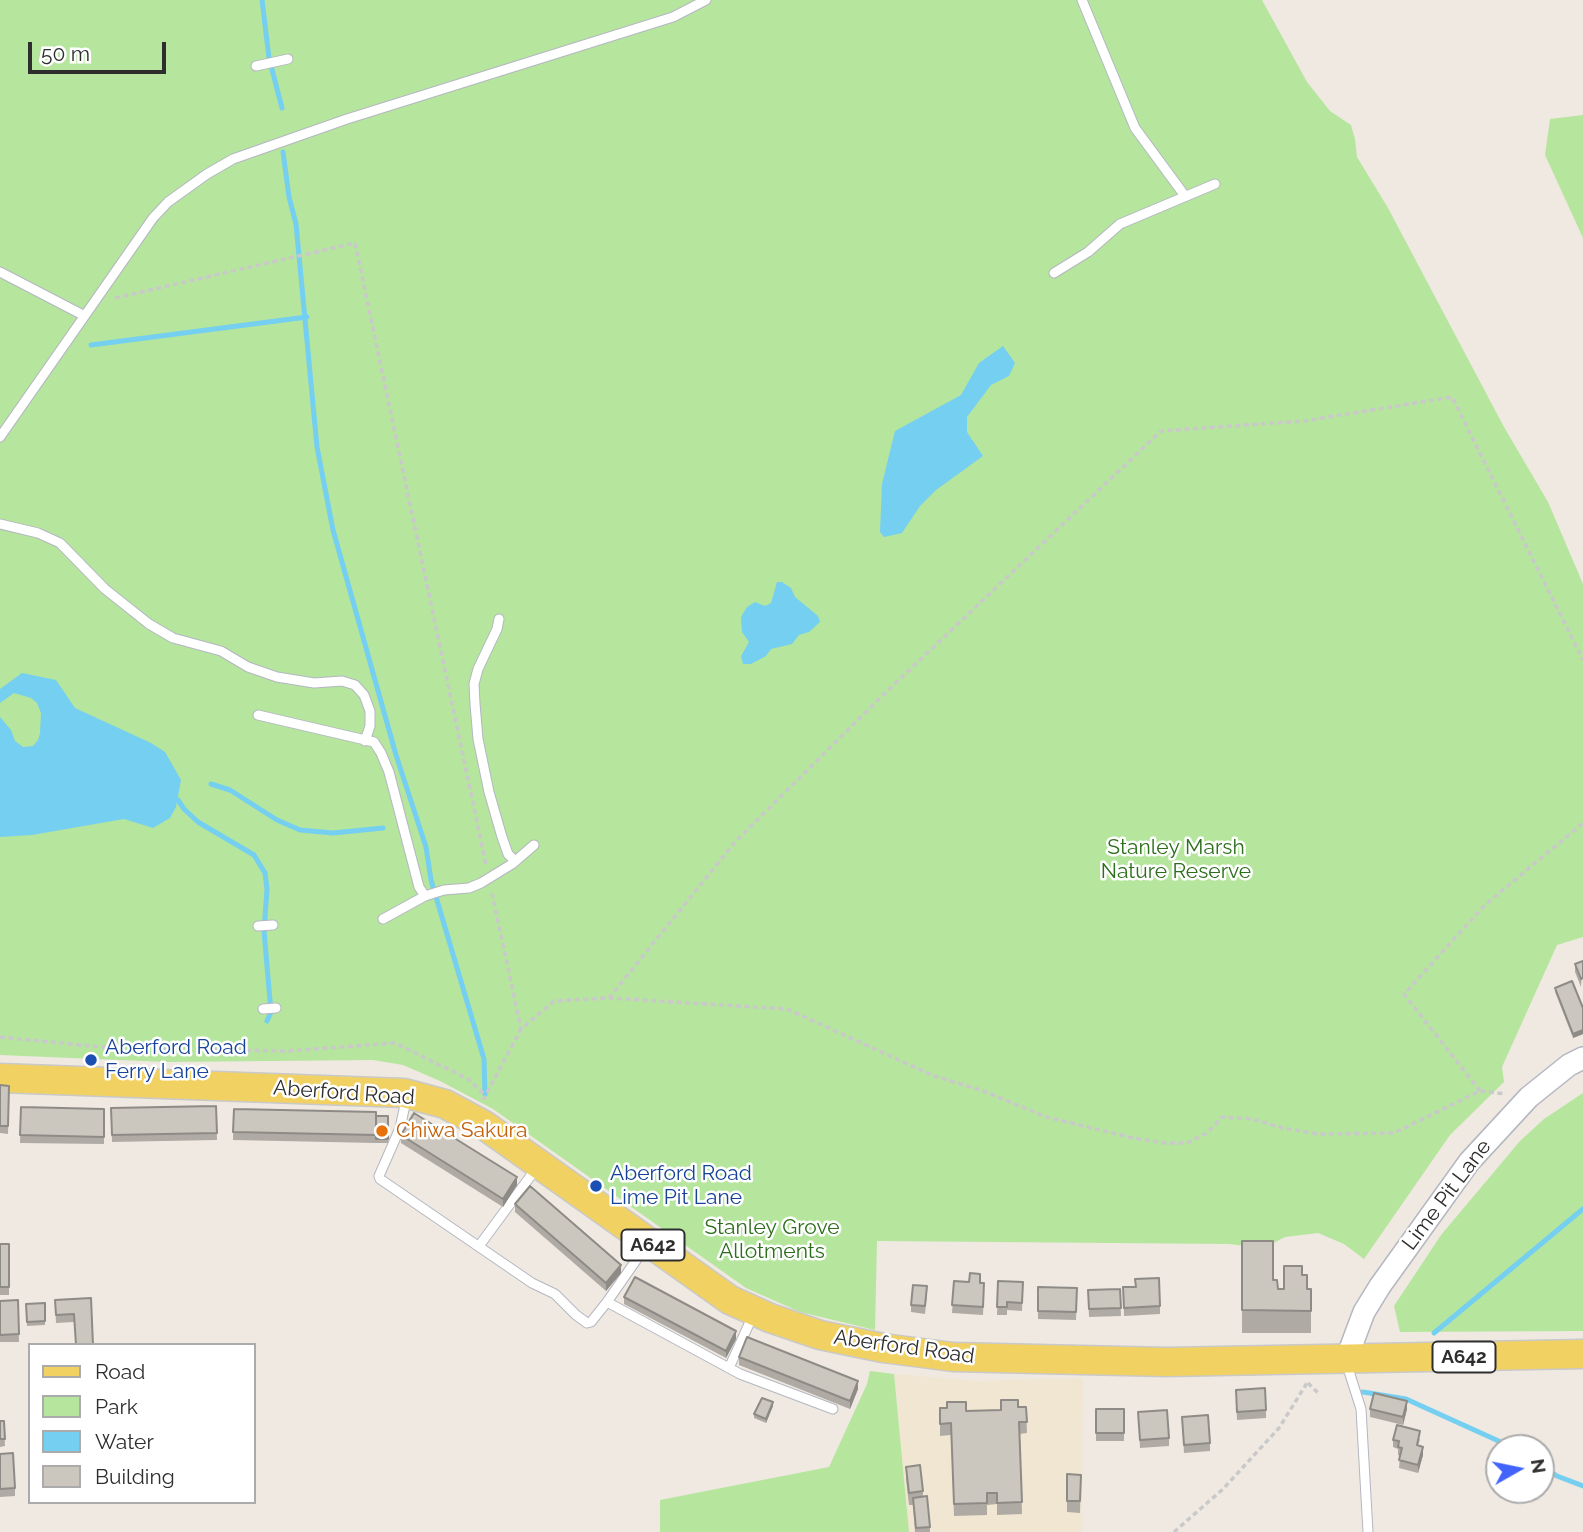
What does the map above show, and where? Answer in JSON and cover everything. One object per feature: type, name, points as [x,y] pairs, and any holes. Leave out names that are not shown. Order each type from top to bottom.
[{"type":"main road","name":"Aberford Road","points":[[0,1078],[404,1093],[445,1104],[484,1125],[730,1300],[754,1312],[820,1335],[883,1348],[953,1357],[1167,1362],[1583,1354]]},
{"type":"street","name":"Lime Pit Lane","points":[[1336,1360],[1380,1286],[1469,1162],[1529,1097],[1569,1065],[1583,1058]]},
{"type":"lane","points":[[0,437],[153,218],[168,202],[207,174],[233,159],[347,119],[673,17],[706,0]]},
{"type":"lane","points":[[1082,0],[1135,128],[1185,196]]},
{"type":"lane","points":[[260,65],[285,60]]},
{"type":"lane","points":[[1054,273],[1088,252],[1120,224],[1214,184]]},
{"type":"lane","points":[[0,272],[83,315]]},
{"type":"lane","points":[[0,524],[38,533],[60,543],[105,589],[149,624],[173,638],[221,651],[248,667],[277,677],[314,682],[342,681],[355,685],[364,695],[370,711],[366,741]]},
{"type":"lane","points":[[499,619],[478,669],[474,684],[475,704],[478,739],[489,792],[508,854],[515,861]]},
{"type":"lane","points":[[258,715],[373,742],[382,753],[419,887],[425,896]]},
{"type":"lane","points":[[383,919],[425,896],[469,888],[489,879],[534,845]]},
{"type":"lane","points":[[258,926],[273,925]]},
{"type":"lane","points":[[263,1009],[276,1008]]},
{"type":"lane","points":[[405,1105],[400,1129],[380,1179],[532,1283],[555,1294],[587,1323],[591,1322],[607,1302],[649,1242]]},
{"type":"lane","points":[[479,1246],[540,1164]]},
{"type":"lane","points":[[607,1302],[729,1368],[832,1409]]},
{"type":"lane","points":[[729,1368],[754,1312]]},
{"type":"lane","points":[[1336,1360],[1361,1409],[1368,1532]]},
{"type":"path","points":[[92,303],[355,243],[520,1029]]},
{"type":"path","points":[[610,998],[736,841],[883,695],[1161,431],[1304,421],[1452,397],[1583,660]]},
{"type":"path","points":[[1480,1091],[1404,995],[1485,905],[1583,823]]},
{"type":"path","points":[[0,1037],[112,1048],[287,1051],[395,1043],[468,1079],[485,1095],[520,1029],[554,1001],[610,998],[787,1009],[934,1076],[981,1090],[1046,1117],[1133,1139],[1165,1143],[1187,1143],[1207,1133],[1222,1117],[1252,1119],[1317,1134],[1394,1133],[1480,1091],[1529,1097]]},
{"type":"path","points":[[1174,1532],[1223,1489],[1279,1428],[1310,1379],[1336,1360]]},
{"type":"shaded area","points":[[894,1374],[976,1381],[1083,1378],[1082,1532],[909,1532]]},
{"type":"green space","points":[[0,0],[1262,0],[1307,82],[1330,111],[1351,125],[1357,157],[1388,208],[1504,427],[1548,502],[1583,584],[1583,937],[1557,945],[1502,1067],[1504,1082],[1450,1135],[1364,1259],[1344,1244],[1318,1233],[1285,1237],[1264,1248],[1229,1244],[877,1241],[875,1330],[800,1312],[746,1288],[493,1109],[403,1065],[373,1060],[166,1062],[0,1055]]},
{"type":"green space","points":[[1583,115],[1583,238],[1545,155],[1550,119]]},
{"type":"green space","points":[[1583,1093],[1583,1331],[1400,1332],[1394,1306],[1441,1235],[1520,1141],[1544,1119]]},
{"type":"green space","points":[[870,1371],[894,1374],[909,1532],[660,1532],[660,1500],[829,1467],[867,1384]]},
{"type":"water","points":[[1003,346],[1015,363],[1009,376],[991,385],[967,417],[967,432],[983,456],[936,490],[920,506],[902,533],[884,537],[880,532],[882,484],[895,431],[961,395],[979,363]]},
{"type":"water","points":[[777,582],[791,588],[795,597],[818,616],[820,622],[809,632],[799,635],[792,644],[771,649],[766,656],[751,664],[743,664],[741,656],[749,642],[742,632],[741,617],[747,607],[755,602],[765,606],[771,603]]},
{"type":"water","points":[[22,673],[56,680],[75,708],[165,752],[181,780],[176,807],[170,818],[153,828],[124,819],[32,835],[0,837],[0,717],[11,730],[15,741],[23,747],[33,746],[40,733],[41,713],[37,703],[31,698],[14,693],[0,703],[0,689]]},
{"type":"building","points":[[1583,961],[1583,978],[1581,979],[1575,964]]},
{"type":"building","points":[[1572,981],[1583,1008],[1583,1030],[1573,1034],[1555,988]]},
{"type":"building","points":[[0,1085],[9,1086],[8,1126],[0,1126]]},
{"type":"building","points":[[216,1106],[217,1133],[112,1135],[111,1108]]},
{"type":"building","points":[[21,1107],[104,1109],[104,1137],[20,1135]]},
{"type":"building","points":[[234,1109],[376,1112],[376,1135],[233,1132]]},
{"type":"building","points":[[414,1113],[517,1177],[503,1199],[401,1135]]},
{"type":"building","name":"Chiwa Sakura","points":[[376,1116],[388,1116],[388,1139],[376,1139]]},
{"type":"building","points":[[530,1186],[621,1265],[606,1283],[515,1204]]},
{"type":"building","points":[[1242,1241],[1273,1241],[1273,1280],[1277,1280],[1278,1289],[1284,1289],[1284,1266],[1302,1266],[1302,1275],[1307,1275],[1307,1289],[1311,1289],[1311,1311],[1242,1310]]},
{"type":"building","points":[[0,1244],[9,1244],[9,1287],[0,1287]]},
{"type":"building","points":[[970,1273],[980,1274],[980,1283],[984,1283],[983,1307],[952,1305],[954,1281],[969,1282]]},
{"type":"building","points":[[635,1277],[736,1331],[726,1351],[624,1297]]},
{"type":"building","points":[[1159,1278],[1160,1306],[1124,1308],[1123,1287],[1136,1287],[1135,1279]]},
{"type":"building","points":[[998,1281],[1023,1282],[1022,1303],[1007,1302],[1007,1307],[997,1307]]},
{"type":"building","points":[[913,1285],[927,1286],[925,1306],[911,1305]]},
{"type":"building","points":[[1038,1287],[1077,1288],[1076,1312],[1038,1311]]},
{"type":"building","points":[[1120,1289],[1121,1308],[1089,1309],[1088,1290]]},
{"type":"building","points":[[91,1298],[93,1343],[76,1343],[74,1314],[56,1315],[55,1300]]},
{"type":"building","points":[[18,1300],[19,1334],[0,1335],[0,1301]]},
{"type":"building","points":[[45,1303],[45,1321],[27,1322],[26,1304]]},
{"type":"building","points":[[747,1337],[858,1381],[850,1401],[739,1357]]},
{"type":"building","points":[[1265,1388],[1266,1410],[1237,1412],[1236,1390]]},
{"type":"building","points":[[1374,1393],[1407,1401],[1403,1417],[1370,1409]]},
{"type":"building","points":[[762,1398],[773,1402],[766,1419],[754,1414]]},
{"type":"building","points":[[1001,1400],[1018,1400],[1018,1407],[1026,1407],[1027,1422],[1019,1422],[1022,1502],[997,1503],[997,1493],[987,1493],[987,1503],[954,1504],[951,1423],[940,1424],[940,1408],[947,1408],[947,1402],[966,1402],[966,1411],[1001,1410]]},
{"type":"building","points":[[1096,1409],[1124,1409],[1124,1433],[1096,1433]]},
{"type":"building","points":[[1167,1410],[1169,1438],[1140,1440],[1138,1412]]},
{"type":"building","points":[[1208,1415],[1210,1443],[1184,1445],[1182,1417]]},
{"type":"building","points":[[0,1421],[4,1421],[5,1439],[0,1439]]},
{"type":"building","points":[[1397,1425],[1420,1431],[1417,1445],[1423,1447],[1418,1465],[1399,1460],[1402,1448],[1398,1447],[1399,1441],[1393,1440]]},
{"type":"building","points":[[13,1453],[15,1488],[0,1489],[0,1454]]},
{"type":"building","points":[[920,1465],[923,1491],[909,1493],[906,1467]]},
{"type":"building","points":[[1067,1474],[1081,1475],[1080,1501],[1067,1501]]},
{"type":"building","points":[[927,1496],[930,1527],[916,1528],[913,1498]]},
{"type":"waterway","points":[[262,0],[269,58],[282,108]]},
{"type":"waterway","points":[[283,152],[296,224],[317,447],[333,530],[396,755],[426,847],[431,880],[484,1059],[485,1095]]},
{"type":"waterway","points":[[91,345],[307,317]]},
{"type":"waterway","points":[[211,784],[230,790],[277,820],[300,830],[333,833],[383,828]]},
{"type":"waterway","points":[[178,800],[198,822],[254,855],[265,873],[267,889],[264,931],[271,1012],[267,1021]]},
{"type":"waterway","points":[[1434,1333],[1583,1209]]},
{"type":"waterway","points":[[1363,1392],[1406,1399],[1485,1435]]},
{"type":"waterway","points":[[1555,1475],[1583,1486]]},
{"type":"place","name":"Aberford Road Ferry Lane","points":[[91,1060]]},
{"type":"place","name":"Chiwa Sakura","points":[[382,1131]]},
{"type":"place","name":"Aberford Road Lime Pit Lane","points":[[596,1186]]},
{"type":"park label","name":"Stanley Marsh Nature Reserve","points":[[1176,860]]},
{"type":"park label","name":"Stanley Grove Allotments","points":[[772,1240]]}]
